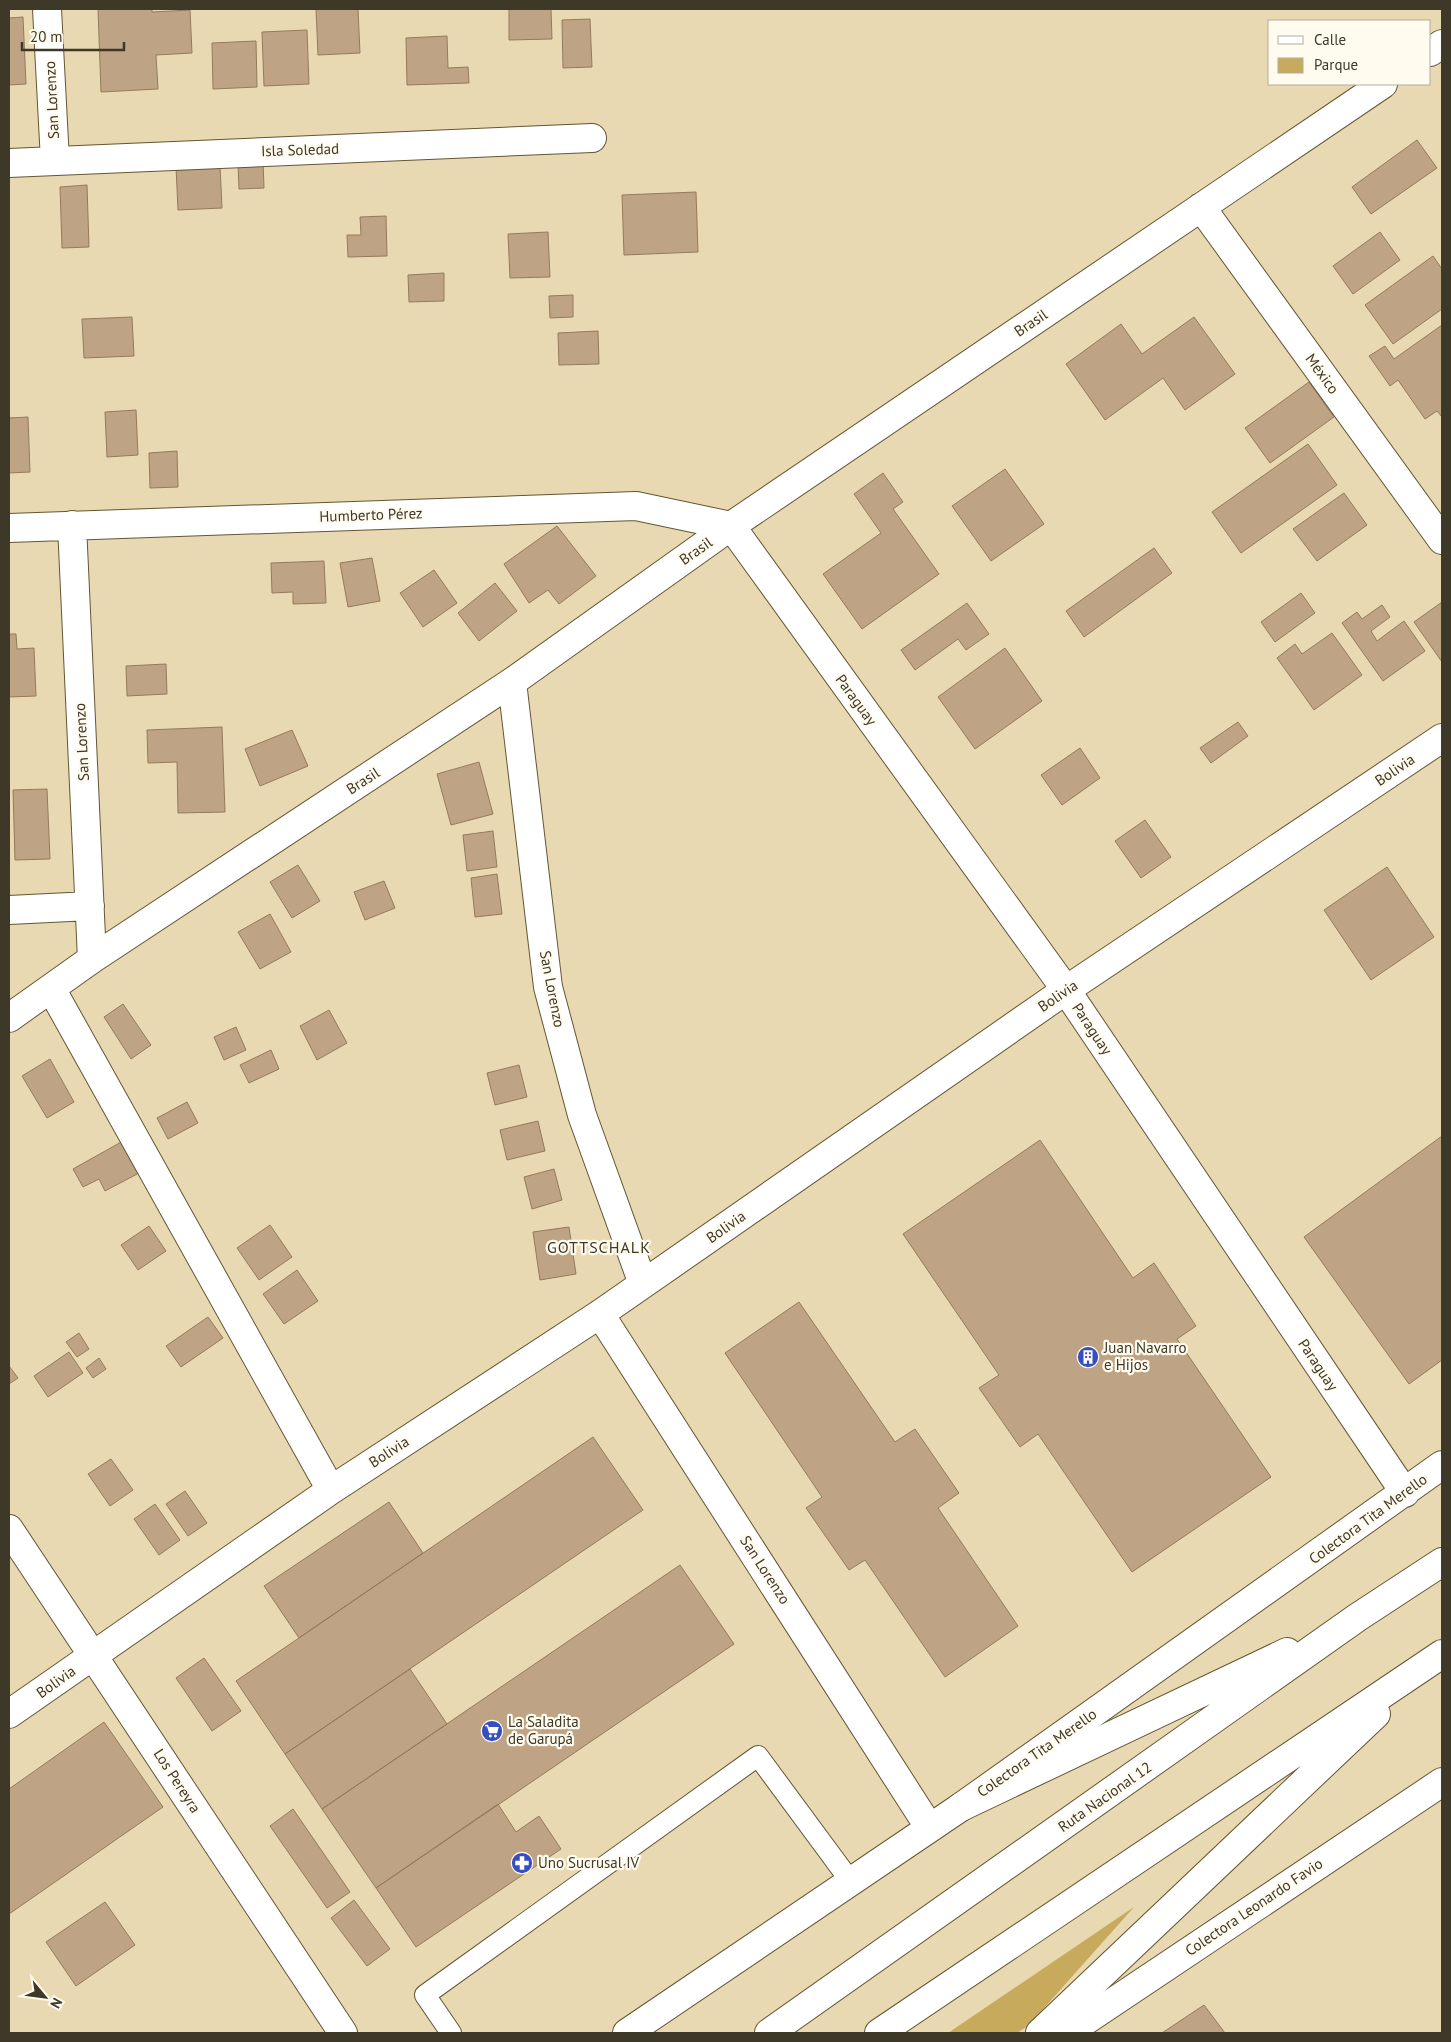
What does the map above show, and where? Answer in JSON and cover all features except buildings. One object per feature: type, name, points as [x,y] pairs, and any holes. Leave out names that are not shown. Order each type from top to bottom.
[{"type":"main road","name":"San Lorenzo","points":[[47,9],[55,161]]},
{"type":"main road","points":[[1431,51],[1442,44]]},
{"type":"main road","name":"Brasil","points":[[9,1018],[52,990],[92,959],[512,682],[731,526],[1382,85]]},
{"type":"main road","name":"Isla Soledad","points":[[9,162],[592,138]]},
{"type":"main road","name":"México","points":[[1201,207],[1442,540]]},
{"type":"main road","name":"Humberto Pérez","points":[[9,528],[636,506],[731,526]]},
{"type":"main road","name":"San Lorenzo","points":[[72,525],[92,959]]},
{"type":"main road","name":"Paraguay","points":[[731,526],[1066,990],[1405,1493]]},
{"type":"main road","name":"San Lorenzo","points":[[512,682],[548,987],[582,1116],[643,1284]]},
{"type":"main road","name":"Bolivia","points":[[9,1714],[331,1490],[600,1314],[1066,990],[1442,738]]},
{"type":"main road","points":[[9,910],[90,906]]},
{"type":"main road","points":[[52,990],[331,1490]]},
{"type":"main road","name":"San Lorenzo","points":[[600,1314],[930,1827]]},
{"type":"main road","name":"Colectora Tita Merello","points":[[627,2033],[961,1807],[1442,1465]]},
{"type":"main road","name":"Los Pereyra","points":[[9,1530],[94,1655],[343,2033]]},
{"type":"main road","name":"Ruta Nacional 12","points":[[769,2033],[1358,1617],[1442,1562]]},
{"type":"main road","points":[[961,1807],[1358,1617]]},
{"type":"main road","points":[[879,2033],[1438,1658]]},
{"type":"main road","points":[[1040,2033],[1438,1658]]},
{"type":"main road","name":"Colectora Leonardo Favio","points":[[1067,2033],[1442,1782]]},
{"type":"lane","points":[[450,2033],[425,1994],[758,1756],[851,1882]]},
{"type":"green space","points":[[1134,1907],[1029,2025],[1017,2033],[948,2033]]},
{"type":"place","name":"Juan Navarro e Hijos","points":[[1088,1357]]},
{"type":"place","name":"La Saladita de Garupá","points":[[492,1731]]},
{"type":"place","name":"Uno Sucrusal IV","points":[[522,1863]]},
{"type":"district","name":"GOTTSCHALK","points":[[599,1247]]}]
